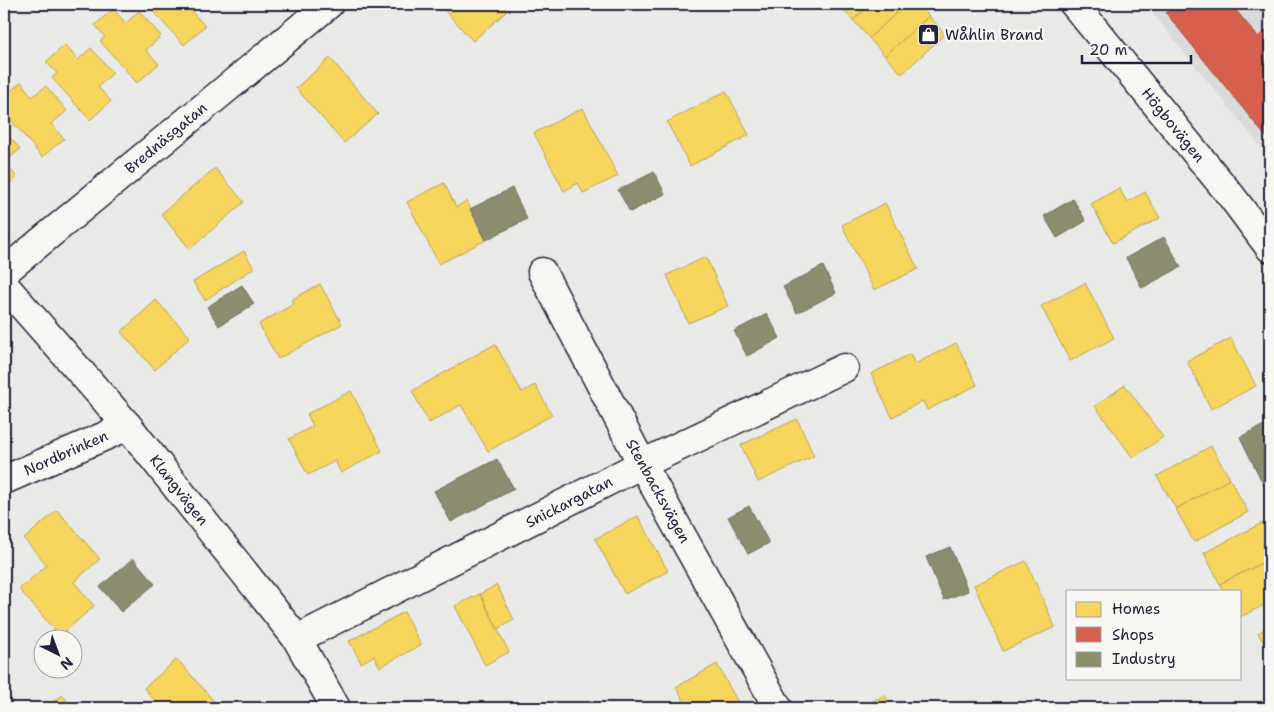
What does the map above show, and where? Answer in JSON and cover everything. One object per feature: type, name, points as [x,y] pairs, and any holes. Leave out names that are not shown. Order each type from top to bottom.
[{"type":"street","name":"Brednäsgatan","points":[[4,272],[329,4]]},
{"type":"street","name":"Högbovägen","points":[[1084,7],[1270,248]]},
{"type":"street","name":"Stenbacksvägen","points":[[542,272],[642,464],[778,708]]},
{"type":"street","name":"Klangvägen","points":[[4,286],[128,426],[297,639],[336,708]]},
{"type":"street","name":"Snickargatan","points":[[297,639],[642,464],[844,368]]},
{"type":"street","name":"Nordbrinken","points":[[4,480],[128,426]]},
{"type":"shaded area","points":[[1145,4],[1270,4],[1270,158]]},
{"type":"building: Homes","points":[[146,4],[201,4],[192,12],[205,26],[184,45]]},
{"type":"building: Homes","points":[[439,4],[501,4],[507,11],[473,41]]},
{"type":"building: Homes","points":[[838,4],[871,4],[853,20]]},
{"type":"building: Homes","points":[[871,4],[906,4],[869,38],[853,20]]},
{"type":"building: Homes","points":[[906,4],[917,4],[929,16],[885,56],[869,38]]},
{"type":"building: Homes","points":[[113,9],[126,23],[139,11],[161,36],[146,50],[159,64],[137,83],[100,41],[105,37],[95,25]]},
{"type":"building: Homes","points":[[929,16],[945,34],[902,74],[885,56]]},
{"type":"building: Homes","points":[[65,45],[78,60],[91,48],[113,73],[98,87],[111,101],[90,120],[52,78],[57,73],[46,62]]},
{"type":"building: Homes","points":[[330,58],[378,114],[344,143],[296,88]]},
{"type":"building: Homes","points":[[21,82],[32,97],[46,86],[67,111],[51,124],[64,139],[42,157],[6,114],[11,110],[4,102],[4,97]]},
{"type":"building: Homes","points":[[726,91],[749,135],[690,166],[667,122]]},
{"type":"building: Homes","points":[[583,108],[618,176],[583,193],[578,183],[564,191],[534,133]]},
{"type":"building: Homes","points":[[4,130],[20,149],[4,163]]},
{"type":"building: Homes","points":[[4,163],[17,177],[4,188]]},
{"type":"building: Homes","points":[[215,168],[244,202],[190,249],[161,214]]},
{"type":"building: Homes","points":[[444,183],[456,207],[467,201],[486,240],[439,264],[407,202]]},
{"type":"building: Homes","points":[[1119,188],[1127,202],[1145,192],[1160,218],[1113,243],[1091,204]]},
{"type":"building: Homes","points":[[885,203],[918,269],[874,290],[842,225]]},
{"type":"building: Homes","points":[[244,251],[254,268],[205,300],[193,282]]},
{"type":"building: Homes","points":[[706,257],[728,306],[688,323],[667,275]]},
{"type":"building: Homes","points":[[1085,283],[1114,338],[1070,361],[1041,306]]},
{"type":"building: Homes","points":[[320,284],[342,324],[278,359],[259,324],[294,304],[291,300]]},
{"type":"building: Homes","points":[[156,300],[190,337],[155,370],[121,332]]},
{"type":"building: Homes","points":[[1231,338],[1256,386],[1211,409],[1187,361]]},
{"type":"building: Homes","points":[[956,343],[977,385],[927,410],[923,401],[892,417],[871,374],[910,354],[915,364]]},
{"type":"building: Homes","points":[[495,344],[522,392],[535,385],[552,415],[488,451],[461,405],[429,423],[412,391]]},
{"type":"building: Homes","points":[[1125,385],[1163,437],[1133,458],[1095,406]]},
{"type":"building: Homes","points":[[351,391],[382,451],[341,473],[335,461],[308,475],[289,439],[313,426],[307,414]]},
{"type":"building: Homes","points":[[797,419],[814,456],[758,482],[741,445]]},
{"type":"building: Homes","points":[[1211,446],[1230,479],[1176,509],[1157,476]]},
{"type":"building: Homes","points":[[1230,479],[1248,512],[1194,542],[1176,509]]},
{"type":"building: Homes","points":[[57,510],[100,559],[74,582],[94,606],[67,630],[55,630],[19,589],[47,565],[24,539]]},
{"type":"building: Homes","points":[[638,516],[668,571],[625,594],[595,539]]},
{"type":"building: Homes","points":[[1262,523],[1270,538],[1270,559],[1220,584],[1204,553]]},
{"type":"building: Homes","points":[[1270,559],[1270,602],[1242,616],[1242,590],[1223,590],[1220,584]]},
{"type":"building: Homes","points":[[1026,561],[1055,627],[1003,651],[974,585]]},
{"type":"building: Homes","points":[[497,585],[514,620],[498,629],[480,594]]},
{"type":"building: Homes","points":[[480,594],[509,652],[485,665],[455,606]]},
{"type":"building: Homes","points":[[404,612],[421,645],[380,667],[374,656],[361,663],[349,641]]},
{"type":"building: Homes","points":[[1270,626],[1270,654],[1258,633]]},
{"type":"building: Homes","points":[[177,659],[219,707],[161,708],[144,688]]},
{"type":"building: Homes","points":[[717,664],[741,708],[688,708],[676,687]]},
{"type":"building: Homes","points":[[63,695],[72,708],[44,708]]},
{"type":"building: Homes","points":[[885,695],[891,708],[859,708]]},
{"type":"building: Shops","points":[[1178,4],[1231,4],[1258,37],[1270,27],[1270,142],[1166,13]]},
{"type":"building: Industry","points":[[654,172],[665,194],[630,212],[618,190]]},
{"type":"building: Industry","points":[[512,188],[527,219],[486,240],[470,209]]},
{"type":"building: Industry","points":[[1073,199],[1086,221],[1057,238],[1044,216]]},
{"type":"building: Industry","points":[[1164,237],[1181,267],[1142,288],[1126,258]]},
{"type":"building: Industry","points":[[823,266],[836,293],[797,313],[783,287]]},
{"type":"building: Industry","points":[[242,285],[254,304],[219,326],[207,307]]},
{"type":"building: Industry","points":[[767,314],[780,338],[747,356],[734,331]]},
{"type":"building: Industry","points":[[1270,422],[1270,498],[1240,437]]},
{"type":"building: Industry","points":[[497,459],[514,489],[451,522],[434,491]]},
{"type":"building: Industry","points":[[749,506],[769,543],[748,554],[728,517]]},
{"type":"building: Industry","points":[[950,547],[968,591],[944,600],[926,557]]},
{"type":"building: Industry","points":[[133,558],[155,584],[121,612],[100,587]]},
{"type":"place","name":"Wåhlin Brand","points":[[929,35]]}]
